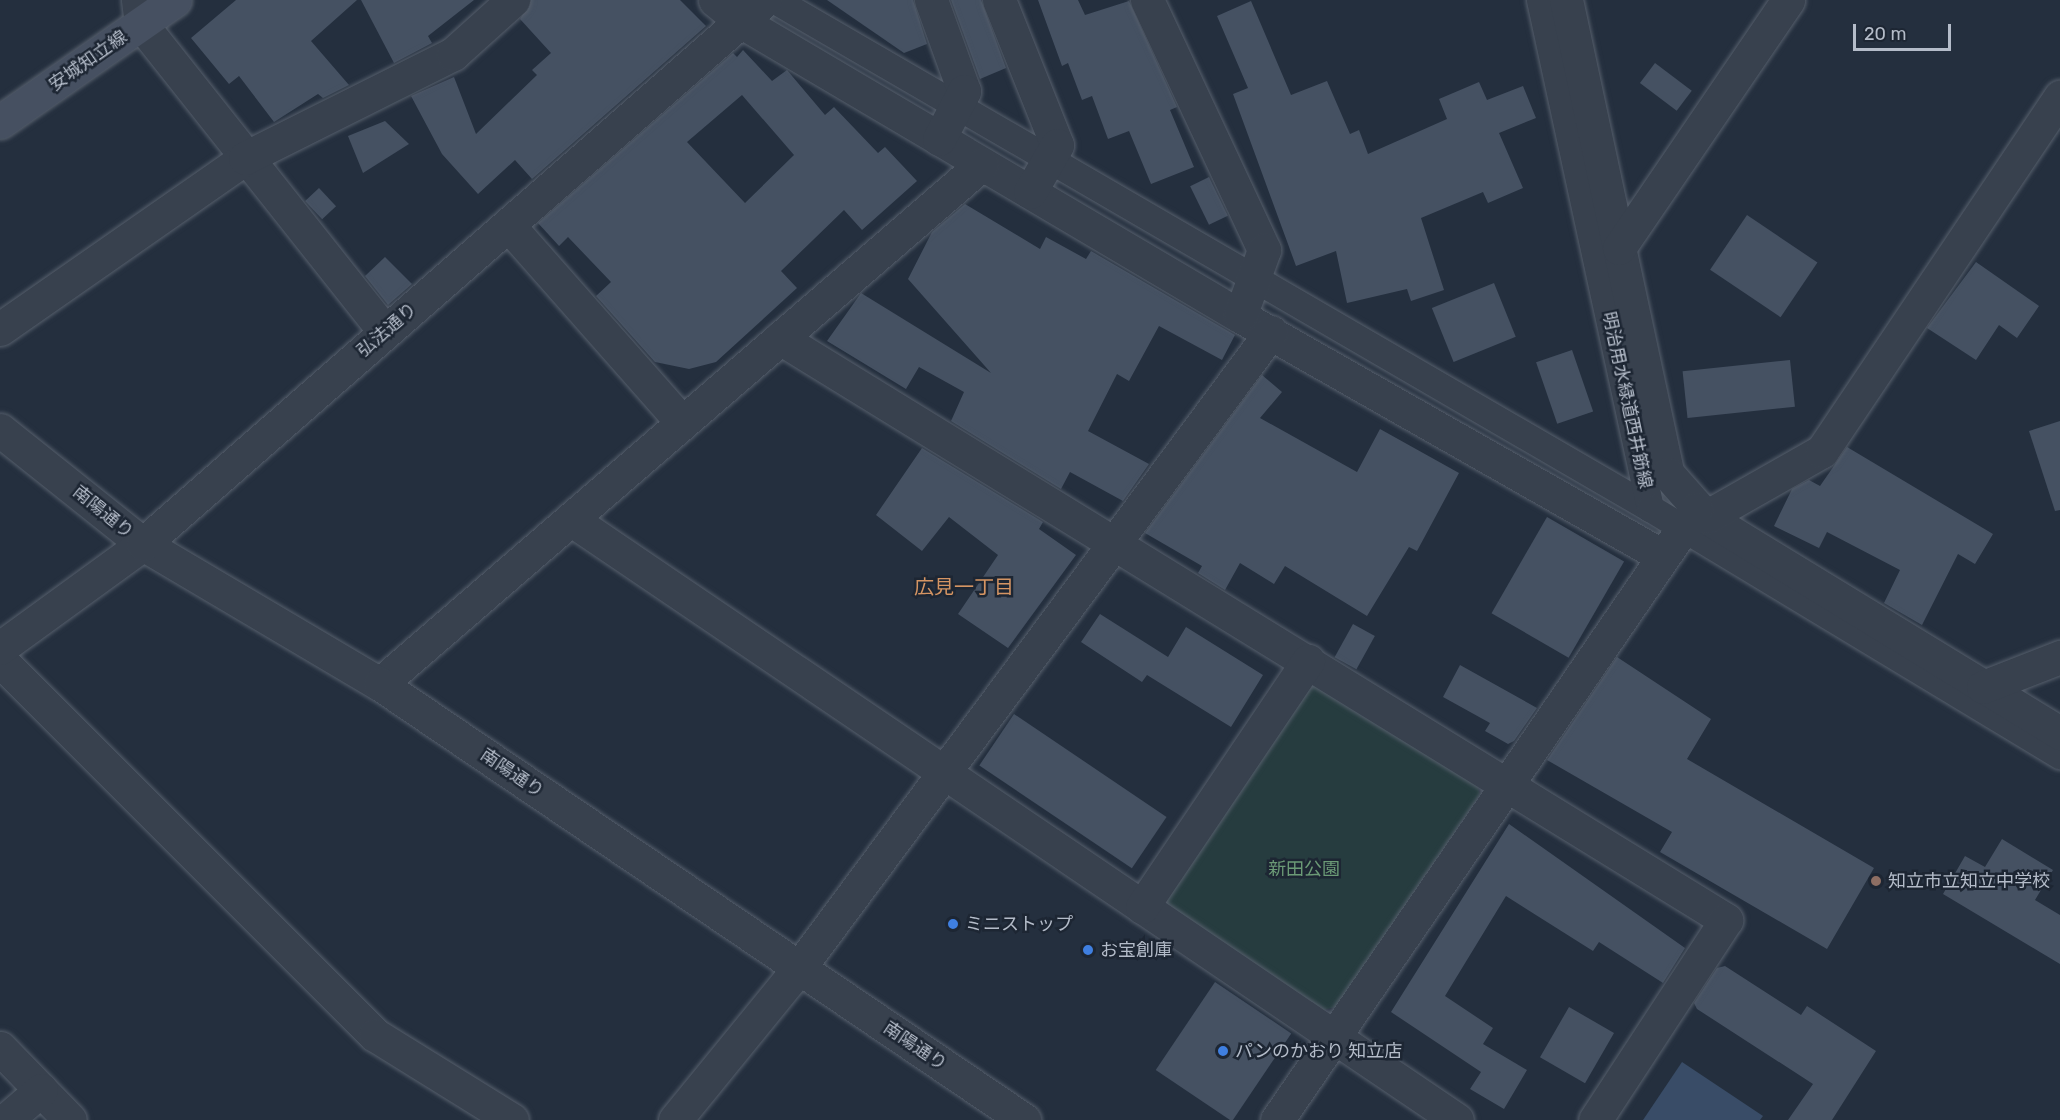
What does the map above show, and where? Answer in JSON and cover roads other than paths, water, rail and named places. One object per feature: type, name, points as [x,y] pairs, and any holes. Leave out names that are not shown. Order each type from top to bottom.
[{"type":"main road","name":"安城知立線","points":[[0,122],[140,12],[175,0]]},
{"type":"street","points":[[0,329],[245,159],[453,54],[513,0]]},
{"type":"street","points":[[715,0],[753,11],[939,139],[982,165],[1240,316],[1663,556]]},
{"type":"street","points":[[775,0],[1650,508]]},
{"type":"street","points":[[931,0],[964,91],[939,139]]},
{"type":"street","points":[[999,0],[1057,145],[1029,192]]},
{"type":"street","points":[[1147,0],[1264,250],[1240,316]]},
{"type":"street","name":"明治用水緑道西井筋線","points":[[1540,0],[1650,508],[1695,518],[2060,755]]},
{"type":"street","points":[[1566,0],[1668,474],[1695,518],[2060,733]]},
{"type":"street","points":[[1619,248],[1788,0]]},
{"type":"street","name":"弘法通り","points":[[0,648],[143,544],[753,11]]},
{"type":"street","points":[[140,12],[245,159],[385,332]]},
{"type":"street","points":[[1277,1120],[1663,556],[1695,518],[1822,451],[2060,97]]},
{"type":"street","points":[[380,684],[572,520],[681,421],[982,165]]},
{"type":"street","points":[[509,226],[681,421]]},
{"type":"street","points":[[675,1120],[799,968],[941,771],[1271,332]]},
{"type":"street","points":[[780,338],[1113,540],[1504,786],[1726,921],[1594,1120]]},
{"type":"street","name":"南陽通り","points":[[0,430],[143,544],[380,684],[1024,1120]]},
{"type":"street","points":[[572,520],[1457,1120]]},
{"type":"street","points":[[1983,687],[2060,657]]},
{"type":"street","points":[[0,660],[375,1035],[512,1120]]},
{"type":"street","points":[[1142,907],[1308,661]]},
{"type":"street","points":[[0,1048],[70,1120]]},
{"type":"street","points":[[6,1120],[41,1090]]},
{"type":"water","points":[[1682,1062],[1763,1116],[1760,1120],[1643,1120]]},
{"type":"place","name":"知立市立知立中学校","points":[[1876,881]]},
{"type":"place","name":"ミニストップ","points":[[953,924]]},
{"type":"place","name":"お宝創庫","points":[[1088,950]]},
{"type":"place","name":"パンのかおり 知立店","points":[[1223,1051]]},
{"type":"district","name":"広見一丁目","points":[[964,587]]},
{"type":"park label","name":"新田公園","points":[[1304,869]]}]
